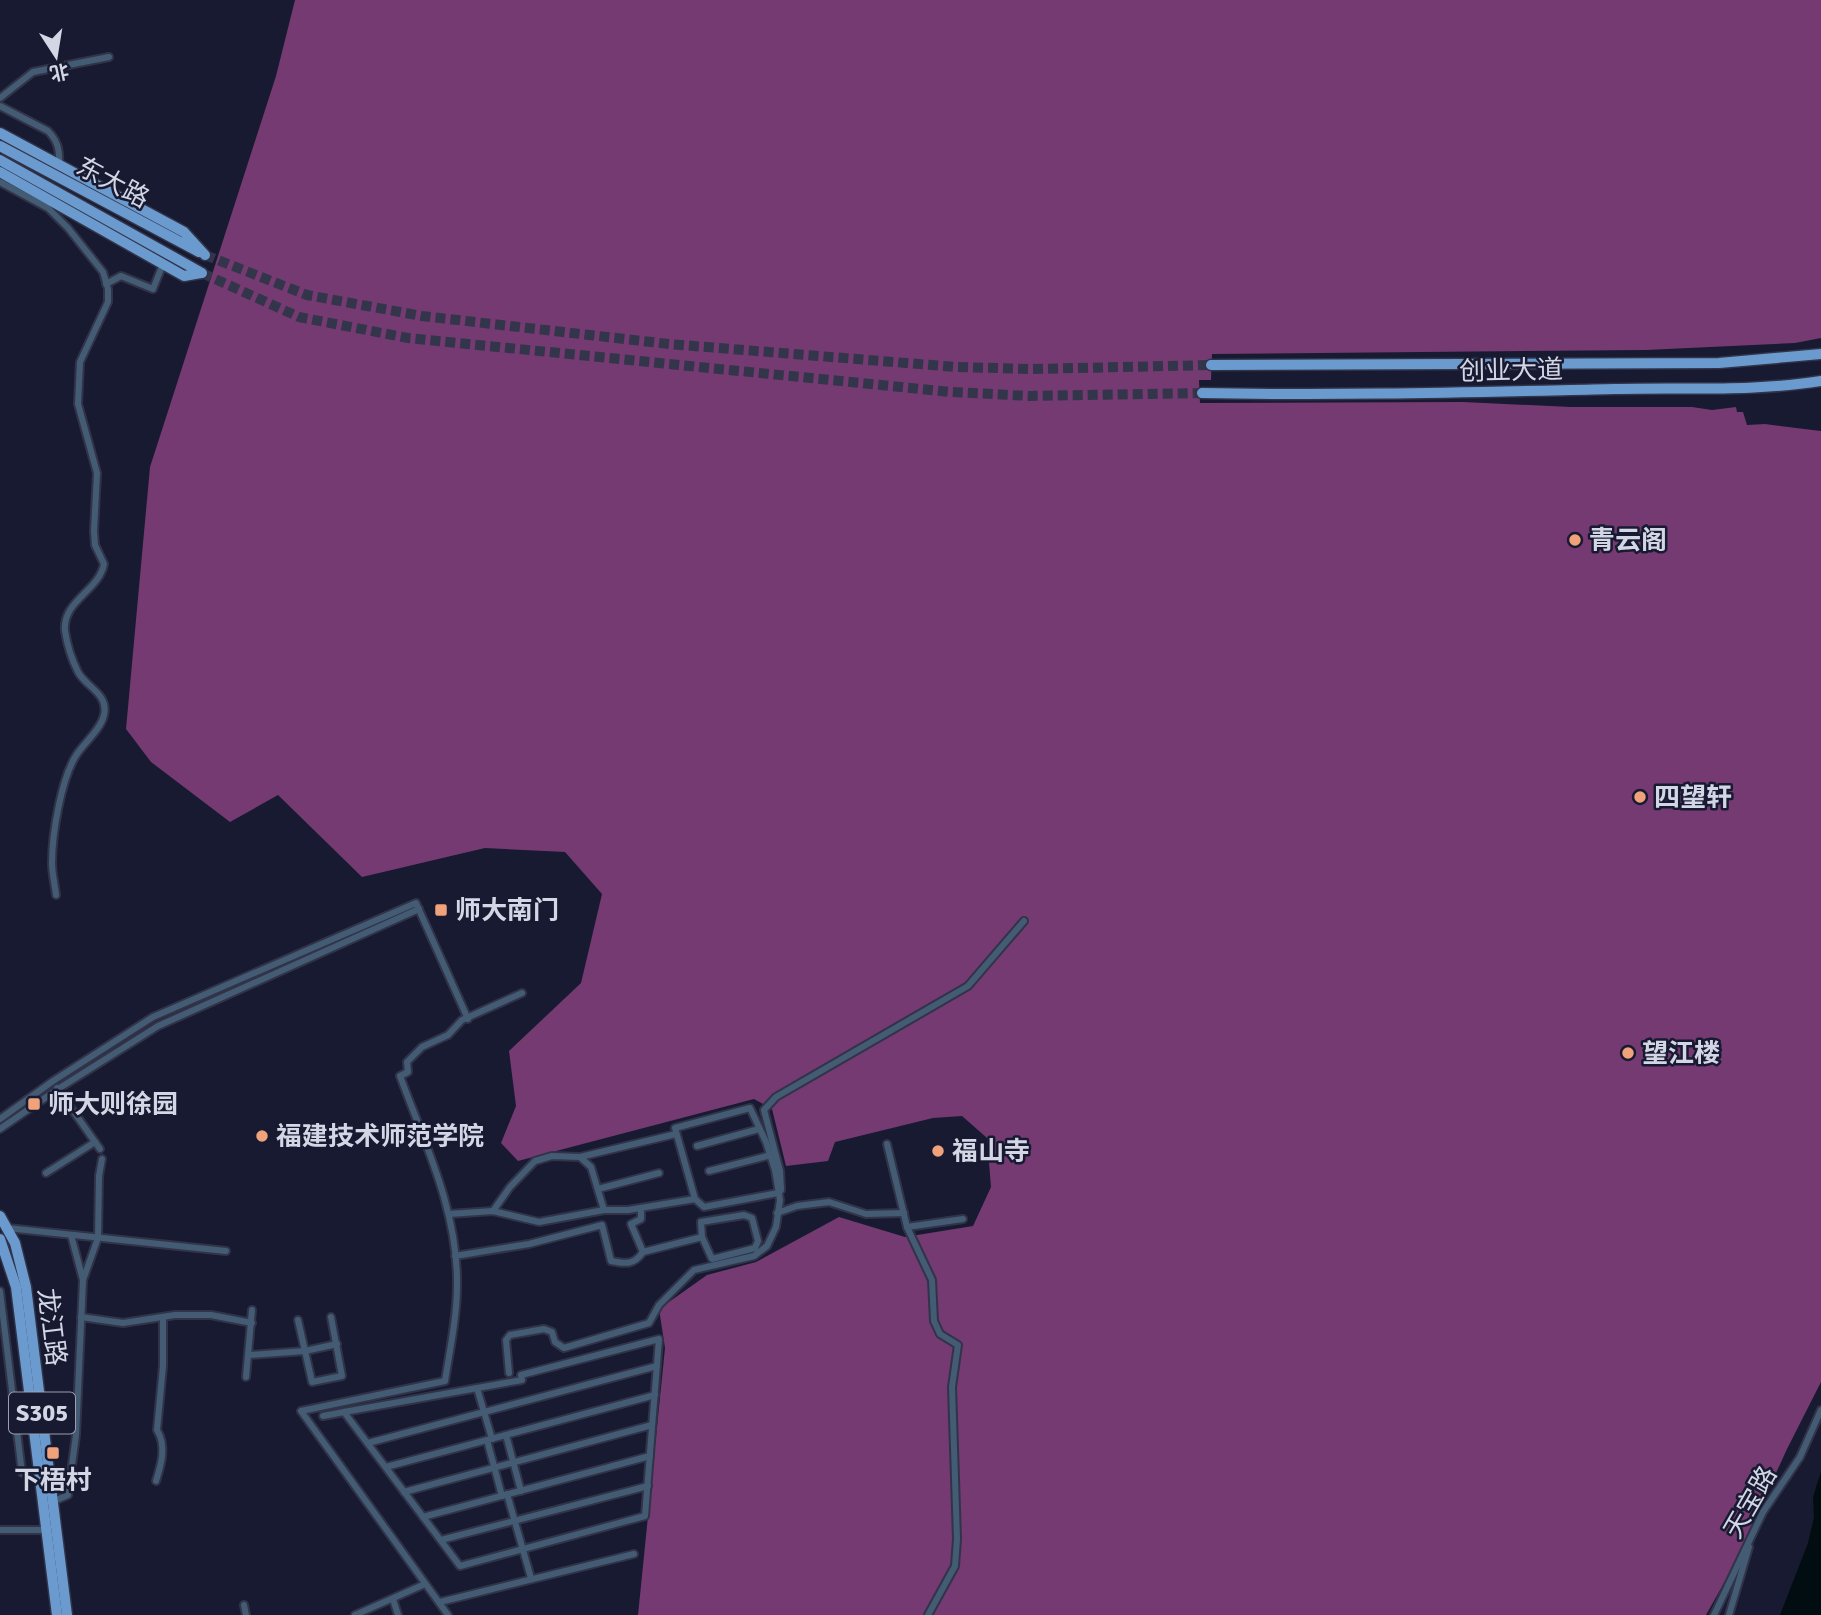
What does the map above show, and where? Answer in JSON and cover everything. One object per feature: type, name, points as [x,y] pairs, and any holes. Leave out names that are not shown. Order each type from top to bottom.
[{"type":"main road","points":[[0,133],[59,165]]},
{"type":"main road","name":"东大路","points":[[0,146],[205,255],[184,232],[59,165]]},
{"type":"main road","name":"东大路","points":[[0,160],[202,273],[184,276],[163,264]]},
{"type":"main road","points":[[0,172],[163,264]]},
{"type":"main road","name":"创业大道","points":[[1211,365],[1719,363],[1821,354]]},
{"type":"main road","name":"创业大道","points":[[1202,393],[1323,396],[1628,388],[1741,389],[1793,386],[1821,381]]},
{"type":"main road","name":"龙江路","points":[[0,1216],[22,1264],[26,1287],[67,1615]]},
{"type":"main road","name":"龙江路","points":[[0,1239],[16,1287],[57,1615]]},
{"type":"street","points":[[0,99],[33,72],[109,57]]},
{"type":"street","points":[[0,106],[48,131],[60,151],[59,165]]},
{"type":"street","points":[[0,182],[48,208],[68,228],[103,272],[106,284],[107,302],[80,362],[78,404],[97,473],[95,545],[104,564],[99,578],[70,609],[65,623],[67,640],[79,674],[102,697],[105,712],[103,720],[76,755],[67,773],[59,808],[52,863],[56,895]]},
{"type":"street","points":[[106,284],[121,276],[153,289],[163,264]]},
{"type":"street","points":[[0,1119],[53,1081],[153,1017],[416,903],[468,1019]]},
{"type":"street","points":[[0,1129],[158,1026],[419,909]]},
{"type":"street","points":[[509,1373],[506,1340],[510,1335],[544,1329],[552,1332],[555,1342],[564,1348],[649,1323],[659,1305],[694,1270],[754,1256],[766,1246],[776,1227],[780,1171],[764,1110],[776,1097],[968,986],[1024,921]]},
{"type":"street","points":[[448,1615],[301,1411],[445,1381],[456,1296],[455,1256],[449,1214],[400,1076],[408,1072],[407,1062],[422,1047],[448,1035],[462,1020],[522,993]]},
{"type":"street","points":[[53,1081],[100,1149]]},
{"type":"street","points":[[750,1108],[771,1156],[779,1197],[704,1207],[695,1199],[675,1128],[750,1108]]},
{"type":"street","points":[[697,1146],[759,1129]]},
{"type":"street","points":[[492,1211],[510,1187],[536,1161],[552,1156],[580,1157],[677,1134]]},
{"type":"street","points":[[46,1172],[95,1142]]},
{"type":"street","points":[[887,1144],[907,1227],[932,1280],[934,1321],[940,1334],[958,1345],[952,1387],[957,1539],[955,1566],[928,1615]]},
{"type":"street","points":[[709,1171],[771,1156]]},
{"type":"street","points":[[580,1157],[591,1167],[604,1210]]},
{"type":"street","points":[[52,1502],[68,1495],[71,1485],[83,1280],[98,1238],[99,1176],[102,1159]]},
{"type":"street","points":[[597,1189],[659,1172]]},
{"type":"street","points":[[449,1214],[492,1211],[539,1222],[604,1210],[641,1208],[695,1199]]},
{"type":"street","points":[[777,1213],[797,1206],[829,1202],[866,1214],[904,1213]]},
{"type":"street","points":[[641,1208],[641,1219],[631,1224],[643,1252]]},
{"type":"street","points":[[744,1214],[752,1217],[758,1241],[755,1248],[712,1259],[702,1237],[701,1222],[744,1214]]},
{"type":"street","points":[[907,1227],[963,1219]]},
{"type":"street","points":[[455,1256],[529,1244],[602,1225],[611,1261],[630,1264],[643,1252],[702,1237]]},
{"type":"street","points":[[7,1228],[226,1251]]},
{"type":"street","points":[[71,1235],[83,1280]]},
{"type":"street","points":[[0,1291],[22,1473],[38,1472]]},
{"type":"street","points":[[246,1377],[252,1310]]},
{"type":"street","points":[[81,1317],[114,1323],[211,1315],[252,1322]]},
{"type":"street","points":[[156,1482],[163,1439],[157,1430],[163,1366],[163,1317]]},
{"type":"street","points":[[298,1320],[312,1382],[342,1376],[331,1317]]},
{"type":"street","points":[[323,1416],[344,1412],[522,1380],[521,1375],[659,1339],[645,1516],[460,1566],[344,1412]]},
{"type":"street","points":[[249,1356],[337,1344]]},
{"type":"street","points":[[0,1358],[8,1357]]},
{"type":"street","points":[[368,1443],[657,1366]]},
{"type":"street","points":[[477,1388],[495,1468],[515,1521],[531,1578]]},
{"type":"street","points":[[386,1467],[655,1395]]},
{"type":"street","name":"天宝路","points":[[1714,1615],[1763,1512],[1800,1457],[1821,1410]]},
{"type":"street","name":"天宝路","points":[[1728,1615],[1747,1551],[1766,1515],[1803,1459],[1821,1420]]},
{"type":"street","points":[[404,1492],[652,1425]]},
{"type":"street","points":[[506,1435],[521,1491]]},
{"type":"street","points":[[423,1517],[650,1456]]},
{"type":"street","points":[[441,1540],[648,1486]]},
{"type":"street","points":[[0,1530],[46,1530]]},
{"type":"street","points":[[440,1602],[634,1554]]},
{"type":"street","points":[[355,1615],[425,1584]]},
{"type":"street","points":[[393,1599],[398,1615]]},
{"type":"street","points":[[244,1605],[246,1615]]},
{"type":"shaded area","points":[[295,0],[1821,0],[1821,338],[1795,343],[1646,350],[1212,354],[1211,380],[1199,380],[1200,403],[1463,402],[1571,407],[1692,407],[1712,410],[1736,407],[1737,412],[1743,412],[1747,425],[1765,424],[1821,431],[1821,1382],[1733,1567],[1706,1615],[638,1615],[665,1348],[659,1309],[707,1275],[756,1262],[839,1217],[905,1237],[973,1226],[991,1187],[987,1138],[962,1116],[933,1118],[835,1142],[828,1161],[786,1166],[772,1109],[754,1099],[518,1161],[501,1143],[516,1106],[509,1051],[581,983],[602,894],[565,852],[485,848],[362,877],[278,795],[230,822],[151,762],[126,729],[150,467],[276,76]]},
{"type":"shaded area","points":[[1821,1471],[1821,1615],[1780,1615],[1808,1543],[1814,1517],[1813,1497]]},
{"type":"tunnel","points":[[205,255],[307,295],[422,316],[669,344],[956,367],[1032,369],[1211,365]]},
{"type":"tunnel","points":[[202,273],[299,317],[408,338],[951,392],[1030,396],[1202,393]]},
{"type":"place","name":"青云阁","points":[[1575,540]]},
{"type":"place","name":"四望轩","points":[[1640,797]]},
{"type":"place","name":"师大南门","points":[[441,910]]},
{"type":"place","name":"望江楼","points":[[1628,1053]]},
{"type":"place","name":"师大则徐园","points":[[34,1104]]},
{"type":"place","name":"福建技术师范学院","points":[[262,1136]]},
{"type":"place","name":"福山寺","points":[[938,1151]]},
{"type":"place","name":"下梧村","points":[[53,1453]]}]
